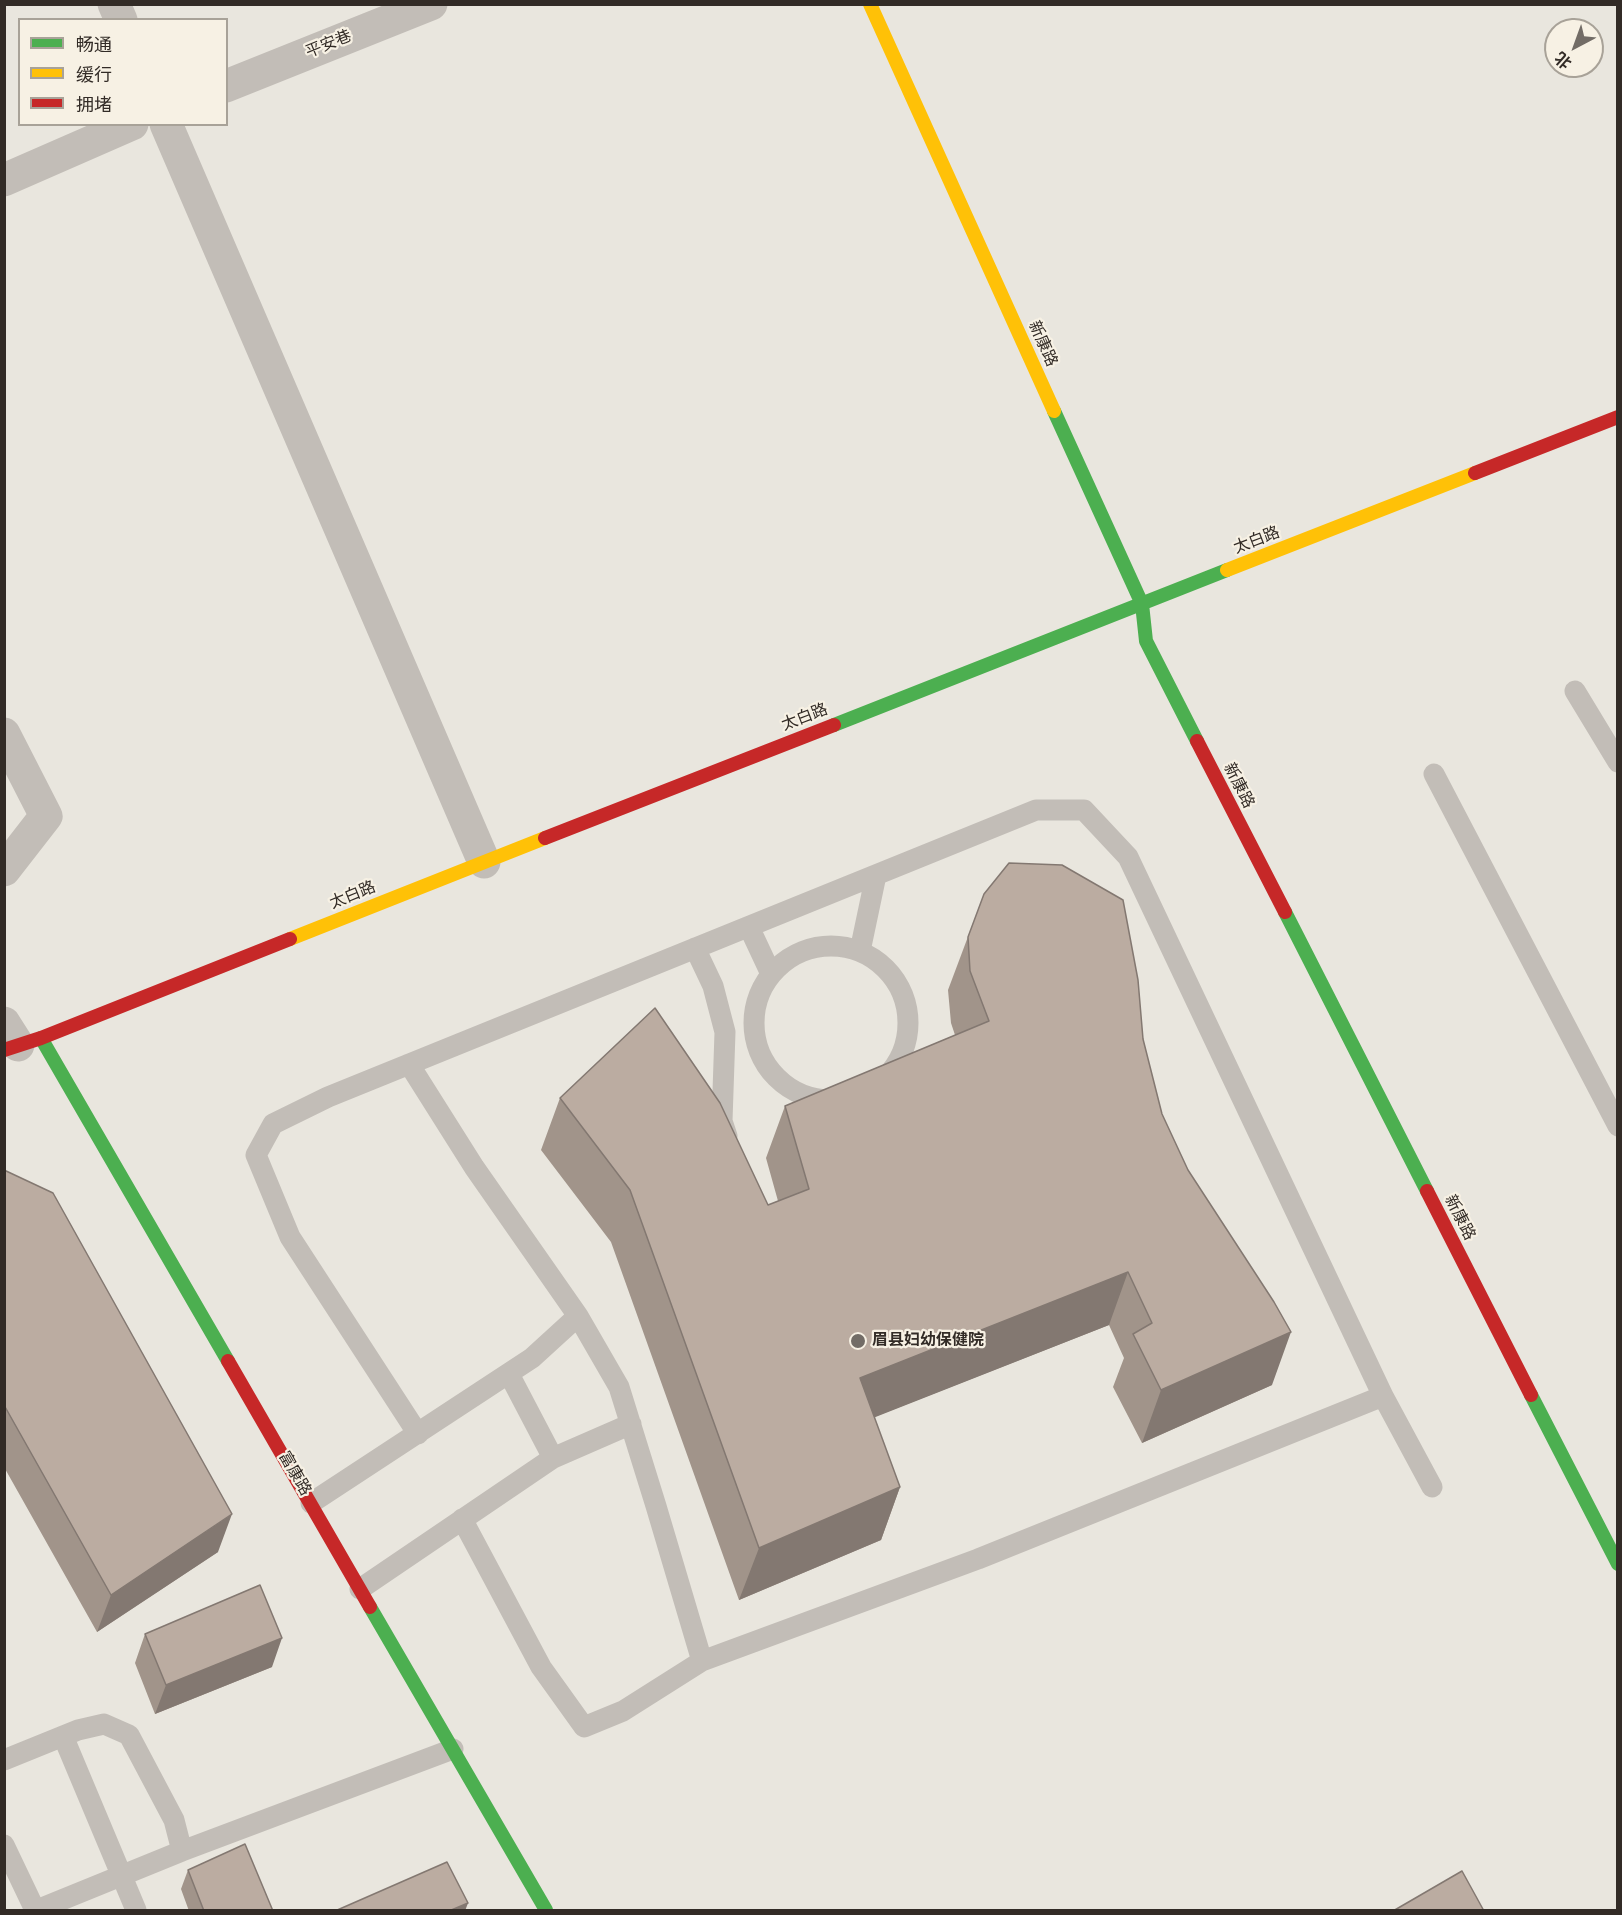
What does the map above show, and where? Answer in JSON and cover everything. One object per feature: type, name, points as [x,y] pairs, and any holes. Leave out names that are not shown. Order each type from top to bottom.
[{"type":"main road","name":"新康路","points":[[870,4],[1142,604],[1146,641],[1617,1564]]},
{"type":"main road","name":"太白路","points":[[17,1039],[484,862],[1617,417]]},
{"type":"main road","name":"富康路","points":[[17,1039],[310,1503],[546,1911]]},
{"type":"street","points":[[114,4],[120,18]]},
{"type":"street","name":"平安巷","points":[[228,85],[431,4]]},
{"type":"street","points":[[4,180],[127,126]]},
{"type":"street","points":[[167,126],[484,862]]},
{"type":"street","points":[[4,734],[46,816],[4,870]]},
{"type":"lane","points":[[1575,691],[1617,762]]},
{"type":"lane","points":[[1434,774],[1617,1126]]},
{"type":"lane","points":[[418,1434],[290,1238],[256,1155],[273,1124],[328,1097],[1036,810],[1084,810],[1128,857],[1383,1396],[1432,1487]]},
{"type":"lane","points":[[860,951],[876,875]]},
{"type":"lane","points":[[749,927],[771,974]]},
{"type":"lane","points":[[836,946],[860,951],[881,964],[898,984],[908,1009],[908,1035],[900,1061],[883,1081],[861,1095],[835,1101],[809,1098],[785,1086],[767,1067],[756,1045],[753,1020],[758,996],[771,974],[789,958],[811,948],[836,946]]},
{"type":"lane","points":[[695,948],[713,986],[725,1032],[722,1121],[733,1152]]},
{"type":"lane","points":[[409,1064],[474,1167],[578,1316],[619,1387],[702,1661]]},
{"type":"lane","points":[[310,1503],[532,1358],[578,1316]]},
{"type":"lane","points":[[509,1374],[553,1458]]},
{"type":"lane","points":[[462,1520],[541,1667],[584,1727],[623,1711],[702,1661],[978,1559],[1383,1396]]},
{"type":"lane","points":[[360,1589],[553,1458],[631,1424]]},
{"type":"lane","points":[[4,1760],[78,1730],[104,1724],[129,1735],[174,1820],[182,1851]]},
{"type":"lane","points":[[63,1736],[136,1911]]},
{"type":"lane","points":[[4,1845],[36,1911],[182,1851],[453,1749]]},
{"type":"building","points":[[1009,863],[1062,865],[1123,900],[1138,980],[1143,1039],[1162,1114],[1188,1170],[1291,1332],[1161,1390],[1133,1334],[1152,1323],[1128,1272],[860,1378],[900,1487],[759,1548],[630,1190],[560,1098],[655,1008],[720,1103],[768,1205],[809,1189],[785,1106],[989,1021],[970,971],[968,937],[984,894]]},
{"type":"building","points":[[4,1170],[53,1193],[232,1514],[111,1595],[4,1405]]},
{"type":"building","points":[[260,1585],[282,1638],[166,1685],[145,1634]]},
{"type":"building","points":[[245,1844],[273,1911],[204,1911],[188,1870]]},
{"type":"building","points":[[447,1862],[468,1903],[449,1911],[335,1911]]},
{"type":"building","points":[[1462,1871],[1484,1911],[1393,1911]]},
{"type":"traffic: fast","points":[[1054,411],[1142,604],[1146,641],[1197,741]]},
{"type":"traffic: fast","points":[[834,725],[1227,570]]},
{"type":"traffic: fast","points":[[1285,912],[1427,1191]]},
{"type":"traffic: fast","points":[[41,1038],[228,1361]]},
{"type":"traffic: fast","points":[[1531,1395],[1618,1564]]},
{"type":"traffic: fast","points":[[370,1607],[546,1910]]},
{"type":"traffic: slow","points":[[870,4],[1054,411]]},
{"type":"traffic: slow","points":[[1227,570],[1475,473]]},
{"type":"traffic: slow","points":[[290,939],[545,838]]},
{"type":"traffic: jam","points":[[1475,473],[1618,417]]},
{"type":"traffic: jam","points":[[545,838],[834,725]]},
{"type":"traffic: jam","points":[[1197,741],[1285,912]]},
{"type":"traffic: jam","points":[[4,1050],[41,1038],[290,939]]},
{"type":"traffic: jam","points":[[1427,1191],[1531,1395]]},
{"type":"traffic: jam","points":[[228,1361],[370,1607]]},
{"type":"place","name":"眉县妇幼保健院","points":[[858,1341]]}]
